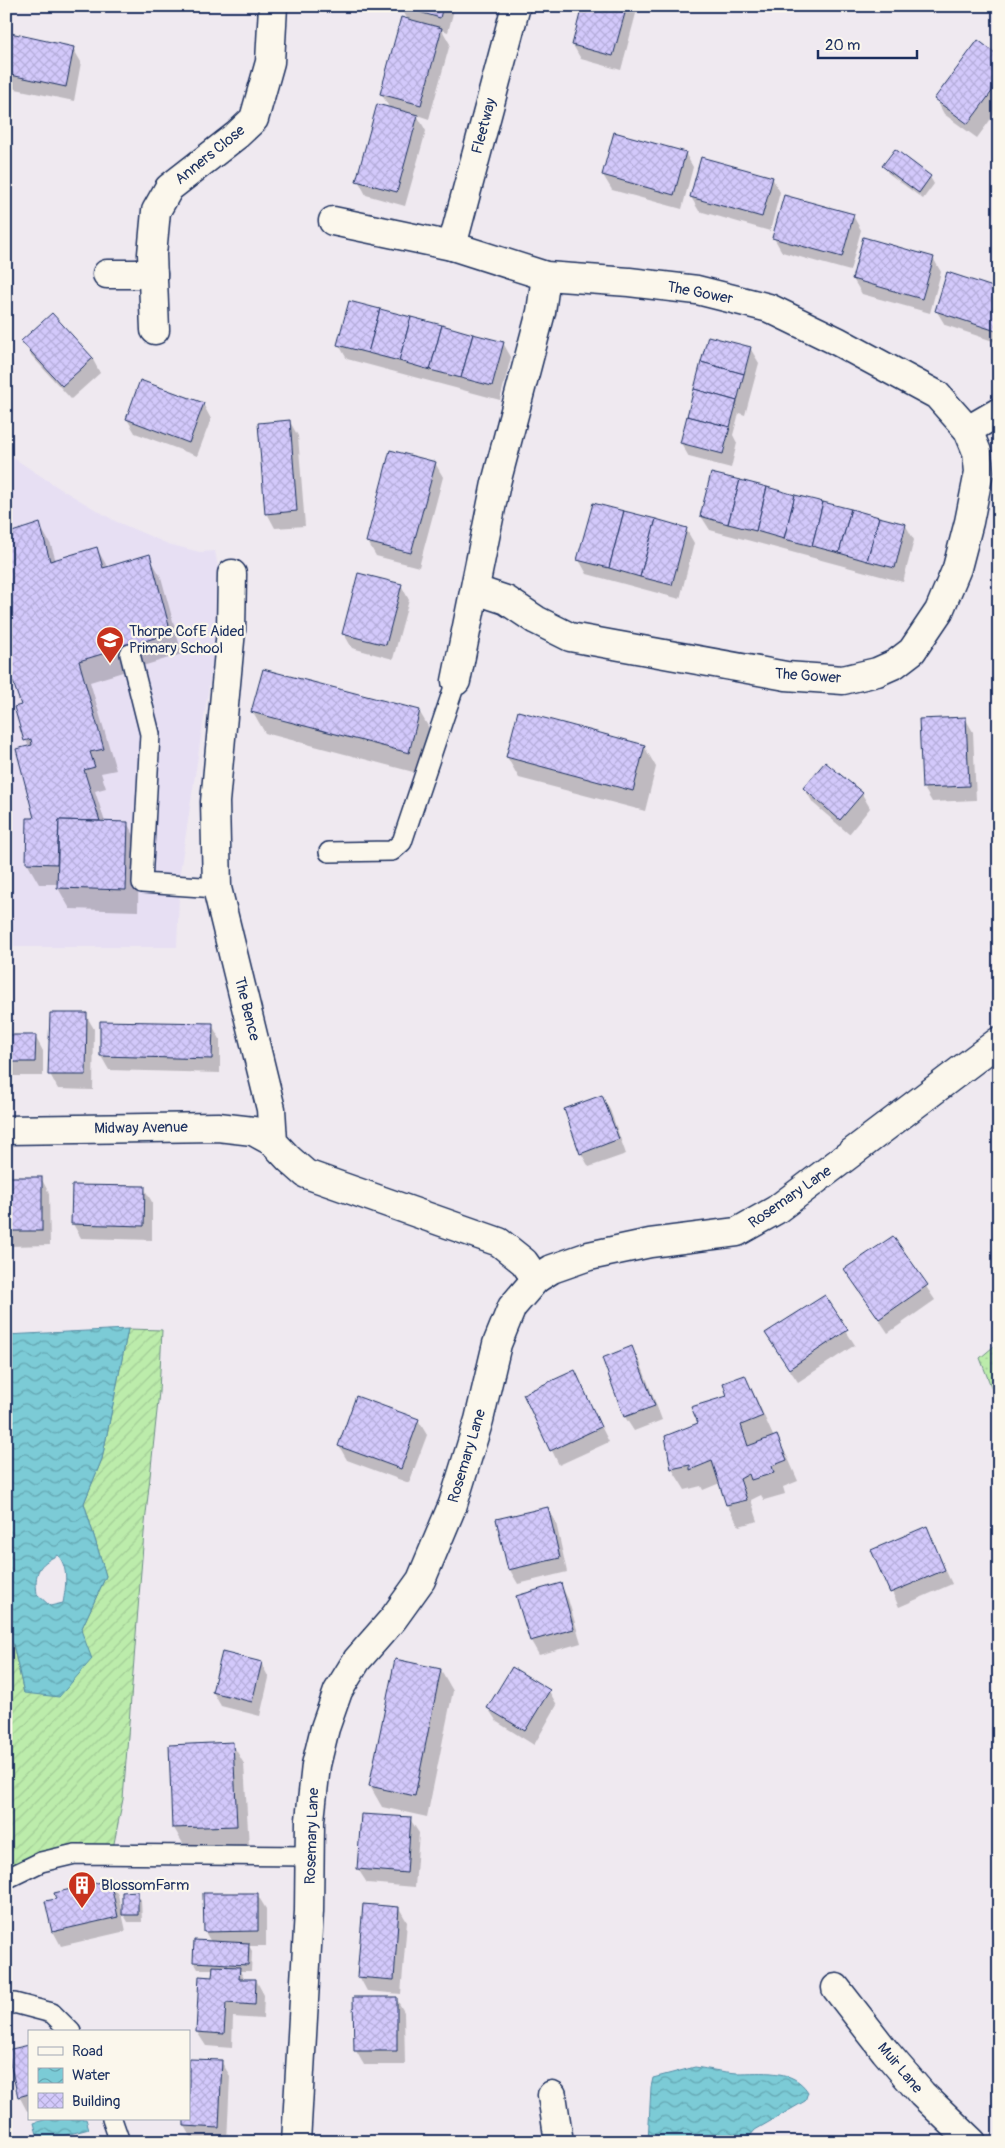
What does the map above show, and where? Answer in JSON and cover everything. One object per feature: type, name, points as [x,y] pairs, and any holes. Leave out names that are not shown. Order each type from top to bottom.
[{"type":"street","name":"Anners Close","points":[[155,330],[152,254],[156,211],[169,188],[237,135],[254,119],[270,62],[273,6]]},
{"type":"street","name":"Fleetway","points":[[452,246],[516,6]]},
{"type":"street","name":"The Gower","points":[[333,221],[452,246],[546,276],[629,282],[697,290],[769,308],[836,341],[937,395],[968,430],[977,452],[979,472],[957,568],[939,611],[912,650],[895,664],[877,672],[843,680],[786,676],[570,638],[536,620],[506,600],[476,590]]},
{"type":"street","points":[[107,274],[153,274]]},
{"type":"street","points":[[456,681],[476,590],[496,483],[542,312],[546,276]]},
{"type":"street","points":[[968,430],[999,412]]},
{"type":"street","name":"The Bence","points":[[232,574],[231,630],[215,802],[217,888],[271,1109],[273,1142]]},
{"type":"street","name":"Rosemary Lane","points":[[296,2142],[309,1911],[310,1820],[316,1765],[325,1728],[338,1691],[357,1660],[393,1619],[421,1580],[453,1504],[479,1420],[497,1344],[512,1307],[536,1279],[552,1269],[589,1256],[650,1243],[738,1232],[753,1224],[784,1204],[999,1041]]},
{"type":"street","name":"Midway Avenue","points":[[6,1130],[218,1127],[253,1131],[273,1142]]},
{"type":"street","points":[[273,1142],[306,1174],[499,1242],[524,1262],[536,1279]]},
{"type":"street","name":"Muir Lane","points":[[836,1988],[885,2051],[922,2094],[972,2142]]},
{"type":"street","points":[[552,2095],[559,2142]]},
{"type":"lane","points":[[130,654],[150,734],[142,883],[217,888]]},
{"type":"lane","points":[[329,852],[392,852],[402,842],[456,681]]},
{"type":"lane","points":[[6,1879],[41,1862],[75,1854],[310,1856]]},
{"type":"lane","points":[[6,2006],[14,2003],[52,2013],[69,2030]]},
{"type":"lane","points":[[112,2120],[120,2142]]},
{"type":"shaded area","name":"Thorpe CofE Aided Primary School","points":[[6,453],[59,488],[115,521],[168,544],[200,552],[215,551],[223,595],[180,872],[177,947],[6,947]]},
{"type":"green space","points":[[128,1329],[162,1330],[159,1392],[144,1533],[123,1799],[112,1853],[6,1879],[6,1632],[13,1644],[24,1693],[81,1630],[106,1576],[84,1503],[102,1459]]},
{"type":"green space","points":[[999,1342],[999,1407],[980,1358]]},
{"type":"water","points":[[128,1329],[102,1459],[84,1503],[106,1576],[81,1630],[92,1659],[59,1697],[24,1693],[13,1644],[6,1632],[6,1559],[8,1542],[6,1533],[6,1335]],"holes":[[[58,1555],[66,1578],[63,1603],[50,1606],[37,1594],[37,1575],[42,1566],[51,1558]]]},
{"type":"water","points":[[695,2067],[732,2073],[786,2075],[802,2084],[808,2092],[805,2101],[755,2130],[745,2142],[648,2142],[653,2078]]},
{"type":"water","points":[[44,2120],[86,2120],[89,2129],[39,2142],[34,2123]]},
{"type":"building","points":[[399,6],[443,6],[440,18]]},
{"type":"building","points":[[582,6],[627,6],[613,56],[572,45]]},
{"type":"building","points":[[401,17],[442,28],[421,105],[380,94]]},
{"type":"building","points":[[6,32],[74,47],[66,87],[6,74]]},
{"type":"building","points":[[978,40],[999,56],[999,82],[968,124],[934,99]]},
{"type":"building","points":[[377,104],[418,115],[397,192],[356,181]]},
{"type":"building","points":[[614,132],[686,152],[674,195],[602,175]]},
{"type":"building","points":[[895,149],[931,176],[919,193],[882,166]]},
{"type":"building","points":[[701,157],[773,177],[762,217],[690,197]]},
{"type":"building","points":[[784,195],[854,214],[842,257],[772,238]]},
{"type":"building","points":[[863,237],[934,257],[922,299],[852,279]]},
{"type":"building","points":[[947,272],[999,289],[999,332],[935,311]]},
{"type":"building","points":[[349,301],[380,309],[368,353],[337,345]]},
{"type":"building","points":[[380,309],[411,317],[399,361],[368,353]]},
{"type":"building","points":[[52,313],[93,358],[62,386],[21,341]]},
{"type":"building","points":[[411,317],[442,325],[430,370],[399,361]]},
{"type":"building","points":[[442,325],[473,334],[461,378],[430,370]]},
{"type":"building","points":[[473,334],[504,342],[492,386],[461,378]]},
{"type":"building","points":[[708,336],[751,347],[744,374],[701,362]]},
{"type":"building","points":[[701,362],[744,374],[737,401],[694,389]]},
{"type":"building","points":[[140,380],[204,403],[189,443],[126,419]]},
{"type":"building","points":[[694,389],[737,401],[730,427],[687,416]]},
{"type":"building","points":[[687,416],[730,427],[723,454],[680,443]]},
{"type":"building","points":[[290,420],[297,511],[265,514],[258,423]]},
{"type":"building","points":[[390,450],[436,462],[411,553],[366,542]]},
{"type":"building","points":[[711,473],[740,480],[728,524],[700,516]]},
{"type":"building","points":[[740,480],[767,487],[756,531],[728,524]]},
{"type":"building","points":[[767,487],[795,495],[784,539],[756,531]]},
{"type":"building","points":[[795,495],[823,502],[812,546],[784,539]]},
{"type":"building","points":[[823,502],[851,509],[839,553],[812,546]]},
{"type":"building","points":[[593,503],[624,511],[609,568],[577,560]]},
{"type":"building","points":[[851,509],[879,517],[867,561],[839,553]]},
{"type":"building","points":[[624,511],[656,519],[640,577],[609,568]]},
{"type":"building","points":[[879,517],[906,524],[895,568],[867,561]]},
{"type":"building","points":[[656,519],[687,528],[672,585],[640,577]]},
{"type":"building","points":[[40,523],[50,561],[97,547],[103,568],[150,554],[171,633],[79,661],[104,749],[90,752],[95,767],[84,770],[100,821],[59,820],[57,864],[26,863],[27,818],[34,818],[16,749],[32,745],[31,739],[24,741],[14,707],[21,705],[6,662],[6,534]]},
{"type":"building","points":[[358,573],[402,584],[386,645],[342,634]]},
{"type":"building","points":[[263,669],[420,710],[409,753],[251,712]]},
{"type":"building","points":[[518,711],[645,745],[633,791],[506,757]]},
{"type":"building","points":[[966,717],[969,786],[922,788],[919,719]]},
{"type":"building","points":[[825,762],[863,793],[840,820],[803,788]]},
{"type":"building","points":[[59,820],[128,822],[126,890],[57,888]]},
{"type":"building","points":[[50,1013],[87,1013],[86,1075],[48,1075]]},
{"type":"building","points":[[100,1021],[213,1023],[212,1059],[100,1056]]},
{"type":"building","points":[[6,1035],[36,1035],[35,1062],[6,1062]]},
{"type":"building","points":[[602,1095],[619,1139],[580,1154],[564,1109]]},
{"type":"building","points":[[6,1177],[42,1177],[42,1231],[6,1231]]},
{"type":"building","points":[[72,1185],[145,1186],[144,1226],[71,1224]]},
{"type":"building","points":[[893,1236],[928,1285],[879,1319],[844,1269]]},
{"type":"building","points":[[825,1295],[848,1330],[789,1369],[765,1333]]},
{"type":"building","points":[[632,1346],[655,1406],[624,1417],[602,1358]]},
{"type":"building","points":[[575,1370],[601,1427],[550,1451],[523,1394]]},
{"type":"building","points":[[745,1375],[763,1416],[741,1425],[748,1446],[777,1435],[787,1460],[772,1466],[774,1473],[751,1480],[749,1474],[740,1479],[747,1500],[726,1505],[712,1461],[690,1470],[690,1465],[671,1469],[665,1436],[698,1423],[691,1407],[727,1396],[723,1383]]},
{"type":"building","points":[[356,1396],[419,1419],[401,1469],[338,1446]]},
{"type":"building","points":[[548,1507],[560,1558],[508,1570],[496,1519]]},
{"type":"building","points":[[927,1526],[945,1570],[890,1593],[871,1550]]},
{"type":"building","points":[[561,1583],[574,1629],[530,1641],[516,1596]]},
{"type":"building","points":[[222,1652],[262,1662],[252,1702],[212,1692]]},
{"type":"building","points":[[395,1659],[441,1669],[415,1796],[369,1786]]},
{"type":"building","points":[[512,1667],[550,1690],[525,1731],[487,1708]]},
{"type":"building","points":[[233,1742],[237,1826],[172,1828],[169,1745]]},
{"type":"building","points":[[361,1814],[411,1817],[407,1873],[357,1869]]},
{"type":"building","name":"BlossomFarm","points":[[110,1880],[118,1917],[52,1932],[45,1901],[56,1899],[54,1893]]},
{"type":"building","points":[[138,1891],[138,1915],[122,1915],[122,1892]]},
{"type":"building","points":[[203,1893],[258,1893],[258,1931],[204,1932]]},
{"type":"building","points":[[363,1904],[399,1907],[394,1980],[357,1977]]},
{"type":"building","points":[[194,1940],[249,1943],[248,1965],[193,1962]]},
{"type":"building","points":[[213,1966],[240,1967],[239,1979],[256,1979],[255,2005],[226,2003],[224,2034],[196,2032],[199,1976],[212,1977]]},
{"type":"building","points":[[353,1997],[397,1997],[397,2051],[354,2051]]},
{"type":"building","points":[[28,2045],[28,2094],[18,2097],[7,2050]]},
{"type":"building","points":[[190,2059],[222,2060],[219,2128],[184,2126],[184,2120],[190,2120]]},
{"type":"place","name":"Thorpe CofE Aided Primary School","points":[[110,664]]},
{"type":"place","name":"BlossomFarm","points":[[82,1909]]}]
